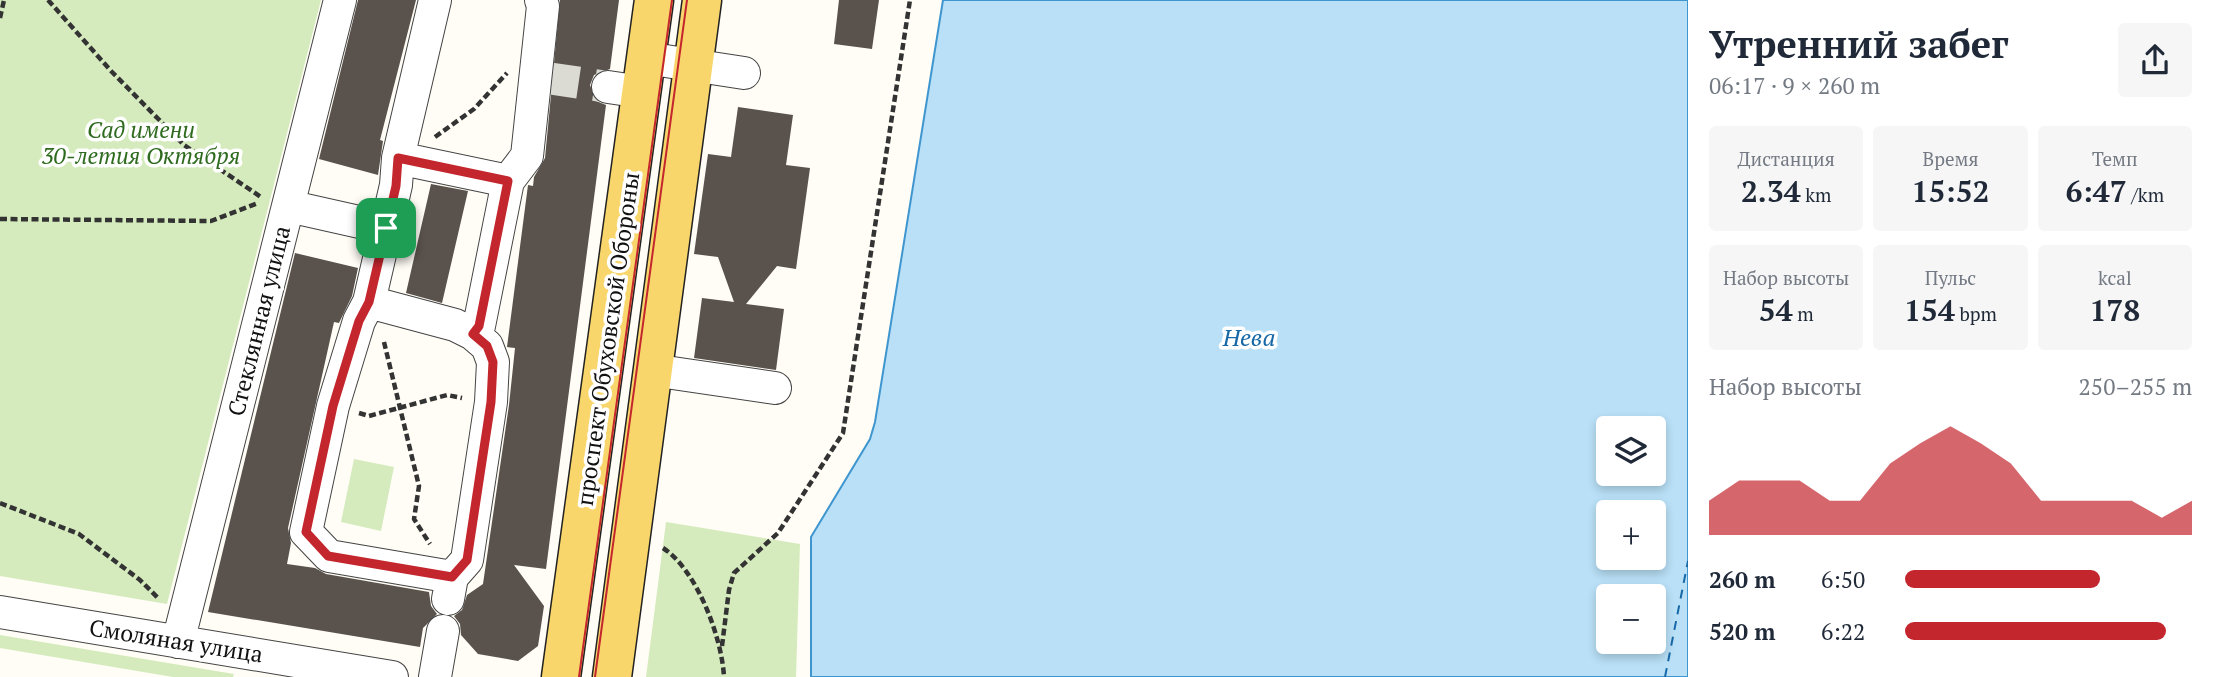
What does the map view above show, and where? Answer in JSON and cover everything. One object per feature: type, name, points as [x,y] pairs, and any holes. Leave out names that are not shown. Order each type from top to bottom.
[{"type":"main road","name":"проспект Обуховской Обороны","points":[[561,677],[632,79],[654,0]]},
{"type":"main road","name":"проспект Обуховской Обороны","points":[[612,677],[702,0]]},
{"type":"street","name":"Стеклянная улица","points":[[178,642],[340,0]]},
{"type":"street","points":[[369,302],[455,325],[473,334],[487,346],[493,362],[491,402],[467,560],[450,588],[328,556],[306,532],[333,406],[359,321],[369,302],[396,186],[398,158],[435,0]]},
{"type":"street","points":[[473,334],[479,326],[508,181],[527,156],[541,77],[544,6],[541,0]]},
{"type":"street","points":[[632,79],[692,65],[744,73]]},
{"type":"street","points":[[398,158],[508,181]]},
{"type":"street","points":[[288,206],[386,228]]},
{"type":"street","points":[[652,370],[775,388]]},
{"type":"street","name":"Смоляная улица","points":[[0,612],[333,672],[393,677]]},
{"type":"street","points":[[435,677],[443,631]]},
{"type":"path","points":[[0,18],[4,0]]},
{"type":"path","points":[[0,219],[211,221],[238,213],[265,200],[184,145],[48,0]]},
{"type":"path","points":[[724,677],[722,646],[729,590],[734,573],[778,533],[843,433],[910,0]]},
{"type":"path","points":[[398,158],[416,150],[474,109],[507,73],[541,77]]},
{"type":"path","points":[[369,302],[379,320],[419,486],[414,519],[450,588]]},
{"type":"path","points":[[333,406],[369,416],[447,395],[491,402]]},
{"type":"path","points":[[0,503],[79,534],[140,580],[163,603]]},
{"type":"path","points":[[653,542],[675,556],[691,580],[722,646]]},
{"type":"green space","name":"Сад имени 30-летия Октября","points":[[0,0],[321,0],[167,604],[0,576]]},
{"type":"green space","points":[[354,459],[394,467],[381,531],[341,522]]},
{"type":"green space","points":[[666,522],[800,544],[796,677],[646,677]]},
{"type":"green space","points":[[0,635],[234,674],[233,677],[173,677],[0,648]]},
{"type":"water","name":"Нева","points":[[943,0],[1688,0],[1688,677],[811,677],[811,537],[870,439],[875,422]]},
{"type":"building","points":[[358,0],[416,0],[380,140],[383,141],[378,175],[319,159]]},
{"type":"building","points":[[560,0],[619,0],[610,69],[594,75],[590,85],[596,101],[606,105],[546,569],[514,565],[544,606],[538,646],[518,661],[478,654],[461,635],[460,624],[454,616],[462,610],[467,595],[483,584],[509,405],[515,348],[507,347],[528,185],[533,186],[534,177],[545,158]]},
{"type":"building","points":[[839,0],[879,0],[872,49],[834,44]]},
{"type":"building","points":[[738,107],[793,115],[786,165],[810,168],[796,269],[777,266],[746,304],[784,309],[776,370],[694,358],[702,298],[734,302],[718,257],[694,254],[708,154],[731,157]]},
{"type":"building","points":[[431,184],[468,191],[442,303],[406,293]]},
{"type":"building","points":[[295,253],[358,268],[352,296],[339,323],[334,322],[288,528],[291,543],[287,564],[315,568],[326,574],[429,592],[431,606],[437,614],[423,628],[420,647],[208,612]]},
{"type":"ferry route","points":[[1665,677],[1688,561]]},
{"type":"tunnel","points":[[547,78],[608,87]]},
{"type":"tram line","points":[[579,677],[672,0]]},
{"type":"tram line","points":[[595,677],[687,0]]},
{"type":"route","points":[[398,158],[508,181],[479,326],[473,334],[487,346],[493,362],[491,402],[467,560],[452,577],[328,556],[306,532],[333,406],[359,321],[369,302],[386,228],[396,186],[398,158]]}]
